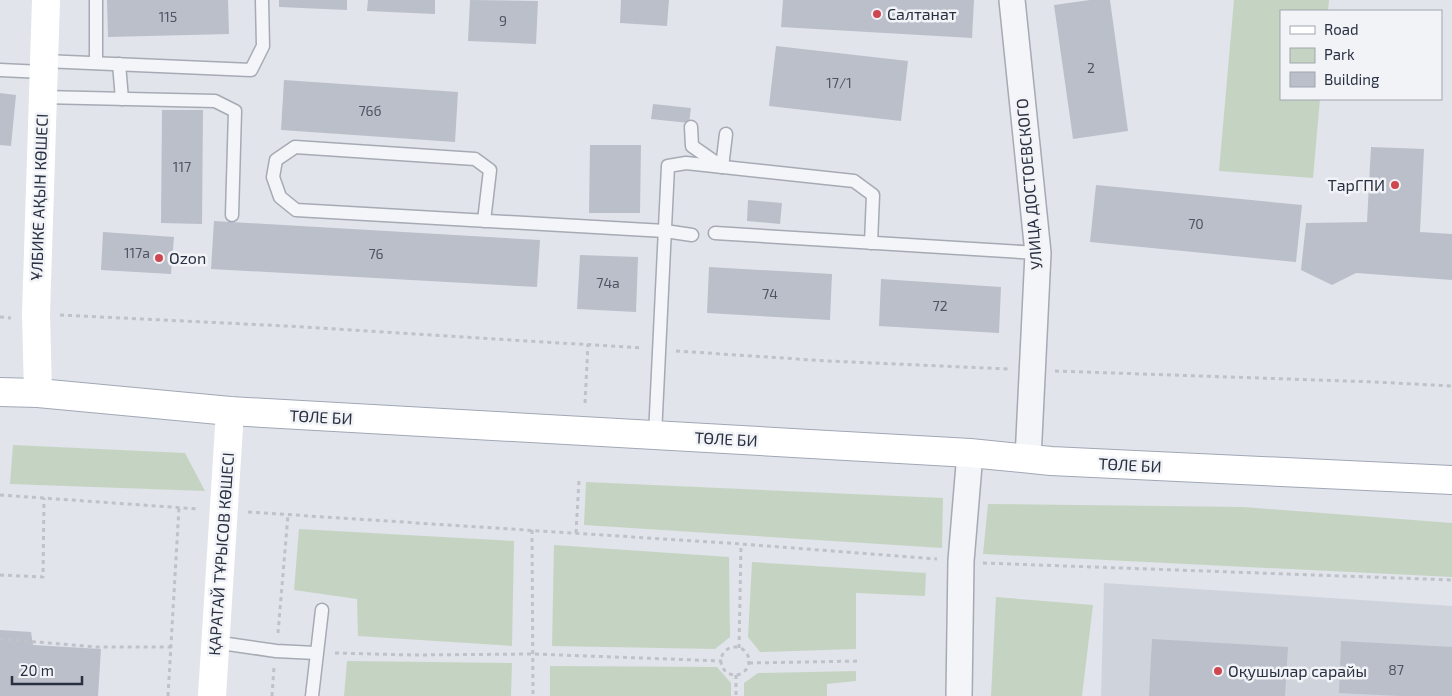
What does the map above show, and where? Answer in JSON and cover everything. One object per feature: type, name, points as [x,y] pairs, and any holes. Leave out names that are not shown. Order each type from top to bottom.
[{"type":"main road","name":"ҰЛБИКЕ АҚЫН КӨШЕСІ","points":[[38,393],[36,314],[46,0]]},
{"type":"main road","name":"ТӨЛЕ БИ","points":[[0,392],[38,393],[230,412],[970,453],[1028,459],[1452,480]]},
{"type":"main road","name":"ҚАРАТАЙ ТҰРЫСОВ КӨШЕСІ","points":[[212,696],[230,412]]},
{"type":"street","name":"УЛИЦА ДОСТОЕВСКОГО","points":[[1012,0],[1038,253],[1028,459]]},
{"type":"street","points":[[958,696],[961,561],[970,453]]},
{"type":"lane","points":[[96,0],[96,63]]},
{"type":"lane","points":[[43,77],[96,63],[250,70],[263,46],[262,0]]},
{"type":"lane","points":[[119,64],[122,99]]},
{"type":"lane","points":[[0,70],[43,77],[122,99],[216,100],[235,111],[232,215]]},
{"type":"lane","points":[[691,126],[692,146],[722,167]]},
{"type":"lane","points":[[722,167],[726,134]]},
{"type":"lane","points":[[484,221],[490,170],[475,159],[295,147],[276,160],[273,177],[280,197],[296,210],[484,221],[665,231],[692,235]]},
{"type":"lane","points":[[656,436],[668,166],[686,163],[854,181],[873,195],[871,243]]},
{"type":"lane","points":[[715,233],[1038,253]]},
{"type":"lane","points":[[312,696],[322,610]]},
{"type":"lane","points":[[214,642],[276,651],[316,653]]},
{"type":"path","points":[[0,317],[14,318],[36,314],[286,326],[828,361],[1365,381],[1452,386]]},
{"type":"path","points":[[585,403],[588,344]]},
{"type":"path","points":[[576,533],[579,480]]},
{"type":"path","points":[[0,495],[741,544],[961,561],[1452,580]]},
{"type":"path","points":[[0,575],[43,577],[44,498]]},
{"type":"path","points":[[168,696],[179,507]]},
{"type":"path","points":[[272,696],[288,514]]},
{"type":"path","points":[[532,530],[533,696]]},
{"type":"path","points":[[739,648],[741,544]]},
{"type":"path","points":[[0,639],[97,647],[171,647]]},
{"type":"path","points":[[735,647],[747,654],[749,663],[745,671],[736,675],[727,672],[722,665],[722,661],[722,656],[727,650],[735,647]]},
{"type":"path","points":[[316,653],[413,655],[533,654],[722,661]]},
{"type":"path","points":[[749,663],[860,661]]},
{"type":"path","points":[[736,675],[736,696]]},
{"type":"shaded area","points":[[1104,583],[1452,606],[1452,696],[1101,696]]},
{"type":"green space","points":[[1234,0],[1329,0],[1328,10],[1280,10],[1280,100],[1320,100],[1313,178],[1219,171]]},
{"type":"green space","points":[[13,445],[185,453],[205,491],[10,484]]},
{"type":"green space","points":[[586,482],[943,498],[942,548],[584,525]]},
{"type":"green space","points":[[988,504],[1243,507],[1452,523],[1452,577],[983,554]]},
{"type":"green space","points":[[299,529],[514,541],[512,646],[358,636],[357,599],[294,590]]},
{"type":"green space","points":[[554,545],[729,557],[730,637],[715,649],[552,646]]},
{"type":"green space","points":[[752,562],[926,573],[925,596],[856,593],[856,649],[760,652],[748,637]]},
{"type":"green space","points":[[996,597],[1093,605],[1082,696],[991,696]]},
{"type":"green space","points":[[347,661],[512,663],[511,696],[344,696]]},
{"type":"green space","points":[[550,666],[717,667],[731,683],[731,696],[550,696]]},
{"type":"green space","points":[[856,671],[856,681],[827,684],[827,696],[744,696],[744,683],[758,673]]},
{"type":"building","points":[[107,0],[228,0],[229,34],[108,37]]},
{"type":"building","points":[[279,0],[347,0],[347,10],[279,7]]},
{"type":"building","points":[[368,0],[435,0],[435,14],[367,11]]},
{"type":"building","points":[[470,0],[538,1],[536,44],[468,41]]},
{"type":"building","points":[[621,0],[669,0],[667,26],[620,23]]},
{"type":"building","name":"Салтанат","points":[[783,0],[974,0],[972,38],[781,27]]},
{"type":"building","points":[[1090,0],[1110,0],[1128,131],[1073,139],[1054,5]]},
{"type":"building","points":[[776,46],[908,61],[901,121],[769,106]]},
{"type":"building","points":[[284,80],[458,92],[455,142],[281,130]]},
{"type":"building","points":[[0,93],[16,95],[11,146],[0,145]]},
{"type":"building","points":[[653,104],[691,108],[689,123],[651,119]]},
{"type":"building","points":[[162,110],[203,110],[202,224],[161,223]]},
{"type":"building","points":[[590,145],[641,145],[640,213],[589,213]]},
{"type":"building","name":"ТарГПИ","points":[[1371,147],[1424,149],[1420,232],[1452,234],[1452,280],[1356,273],[1332,285],[1301,270],[1306,223],[1367,222]]},
{"type":"building","points":[[1096,185],[1302,205],[1296,262],[1090,242]]},
{"type":"building","points":[[748,200],[782,203],[780,224],[747,221]]},
{"type":"building","points":[[214,221],[540,240],[537,287],[211,269]]},
{"type":"building","points":[[103,232],[174,237],[171,274],[101,270]]},
{"type":"building","points":[[580,255],[638,257],[636,312],[577,309]]},
{"type":"building","points":[[709,267],[832,274],[830,320],[707,313]]},
{"type":"building","points":[[881,279],[1001,287],[999,333],[879,326]]},
{"type":"building","points":[[0,630],[31,632],[33,645],[101,649],[98,696],[0,696]]},
{"type":"building","name":"Оқушылар сарайы","points":[[1152,639],[1288,647],[1285,696],[1149,696]]},
{"type":"building","points":[[1341,641],[1452,647],[1452,696],[1339,693]]},
{"type":"place","name":"Салтанат","points":[[877,14]]},
{"type":"place","name":"ТарГПИ","points":[[1395,185]]},
{"type":"place","name":"Ozon","points":[[159,258]]},
{"type":"place","name":"Оқушылар сарайы","points":[[1218,671]]}]
